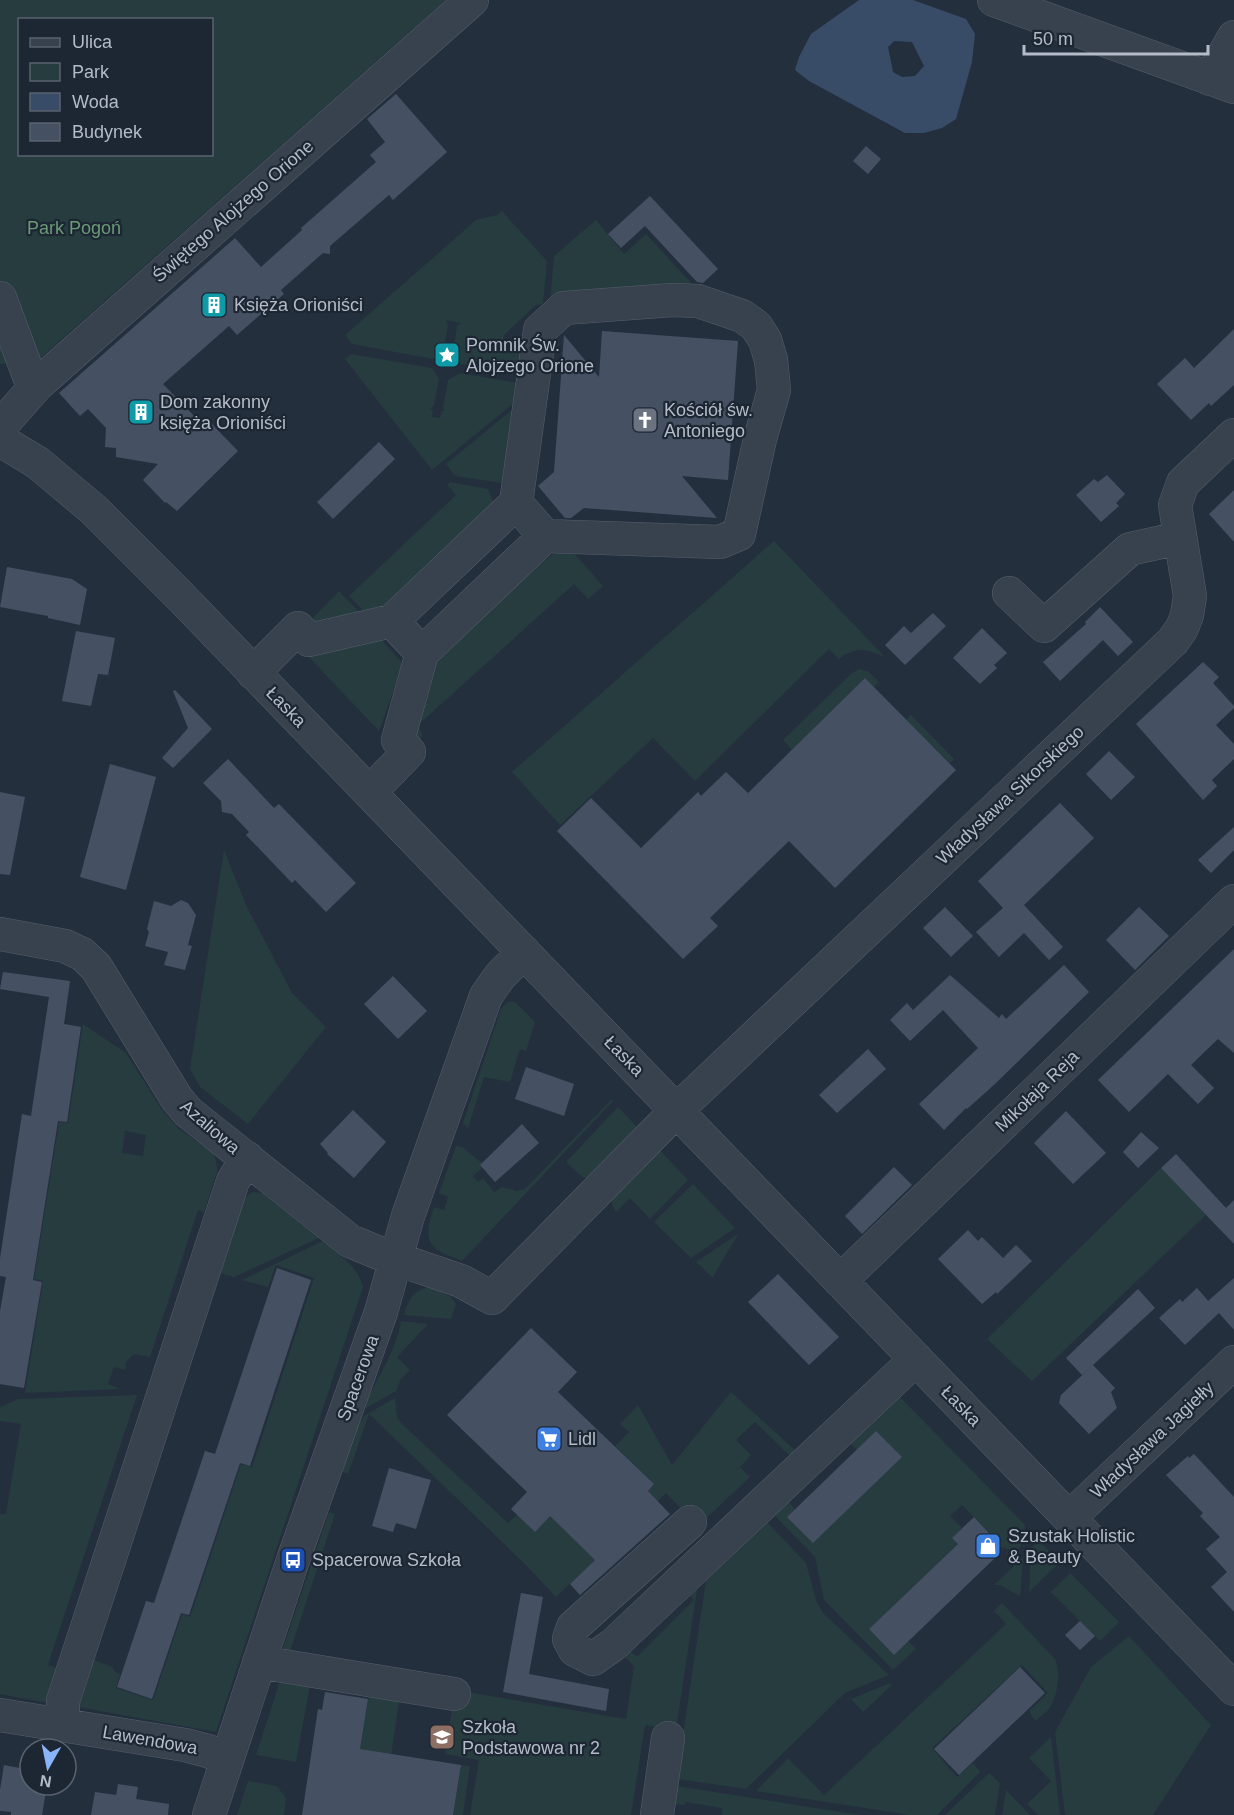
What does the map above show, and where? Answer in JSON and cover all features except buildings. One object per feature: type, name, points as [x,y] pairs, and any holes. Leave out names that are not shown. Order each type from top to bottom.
[{"type":"street","name":"Świętego Alojzego Orione","points":[[0,427],[37,385],[472,0]]},
{"type":"street","points":[[994,0],[1222,83],[1234,37]]},
{"type":"street","points":[[0,298],[29,376],[37,385]]},
{"type":"street","points":[[253,673],[298,628],[309,640],[392,621],[516,503],[540,330],[564,308],[673,300],[698,302],[742,316],[756,326],[765,340],[771,360],[774,390],[760,439],[739,534],[720,542],[545,536],[422,653],[398,740],[409,752],[370,792]]},
{"type":"street","name":"Władysława Sikorskiego","points":[[396,1259],[461,1281],[492,1298],[677,1110],[1173,641],[1184,621],[1190,596],[1175,505],[1183,483],[1234,435]]},
{"type":"street","name":"Łaska","points":[[0,440],[38,463],[94,510],[370,792],[1234,1689]]},
{"type":"street","points":[[516,503],[545,536]]},
{"type":"street","points":[[1009,593],[1044,626],[1130,549],[1180,538]]},
{"type":"street","points":[[392,621],[422,653]]},
{"type":"street","name":"Mikołaja Reja","points":[[840,1281],[1234,901]]},
{"type":"street","name":"Azaliowa","points":[[0,934],[65,946],[82,954],[96,967],[177,1099],[188,1112],[351,1241],[396,1259]]},
{"type":"street","name":"Spacerowa","points":[[208,1815],[293,1560],[381,1312],[408,1216],[486,996],[500,976],[524,952]]},
{"type":"street","points":[[63,1725],[63,1701],[233,1180],[247,1158]]},
{"type":"street","points":[[690,1522],[573,1627],[569,1639],[575,1650],[593,1659],[613,1645],[916,1359]]},
{"type":"street","name":"Władysława Jagiełły","points":[[1069,1518],[1234,1362]]},
{"type":"street","points":[[259,1662],[454,1695]]},
{"type":"street","name":"Lawendowa","points":[[0,1715],[185,1745],[227,1759]]},
{"type":"street","points":[[657,1815],[668,1738]]},
{"type":"green space","name":"Park Pogoń","points":[[0,0],[446,0],[38,360],[0,364]]},
{"type":"green space","points":[[502,211],[547,261],[543,304],[536,305],[503,336],[522,357],[519,375],[460,364],[453,353],[457,326],[461,323],[446,320],[448,325],[443,352],[433,359],[352,344],[345,335],[476,220],[497,215]]},
{"type":"green space","points":[[596,220],[624,254],[646,234],[695,287],[550,303],[554,256]]},
{"type":"green space","points":[[351,354],[432,368],[439,379],[434,406],[430,409],[433,410],[432,417],[440,418],[442,411],[445,411],[443,407],[448,380],[460,373],[518,383],[514,403],[432,470],[345,359]]},
{"type":"green space","points":[[513,409],[502,483],[455,476],[446,464]]},
{"type":"green space","points":[[450,482],[488,489],[494,504],[388,609],[366,613],[349,596],[456,495],[447,485]]},
{"type":"green space","points":[[774,541],[885,657],[861,650],[851,652],[839,659],[829,649],[695,781],[653,738],[560,825],[512,772]]},
{"type":"green space","points":[[572,551],[603,586],[588,599],[574,584],[417,726],[422,733],[420,741],[406,744],[429,654],[554,553]]},
{"type":"green space","points":[[339,591],[361,614],[313,624],[310,621]]},
{"type":"green space","points":[[375,632],[403,664],[379,731],[303,651]]},
{"type":"green space","points":[[859,669],[868,671],[879,682],[874,687],[865,678],[792,750],[783,740],[852,673]]},
{"type":"green space","points":[[911,715],[954,759],[950,763],[906,720]]},
{"type":"green space","points":[[224,850],[246,905],[292,993],[326,1027],[248,1124],[200,1087],[190,1069]]},
{"type":"green space","points":[[507,1002],[515,1002],[535,1022],[526,1051],[520,1049],[510,1082],[484,1077],[468,1128],[463,1123],[501,1009]]},
{"type":"green space","points":[[83,1024],[126,1053],[162,1110],[178,1128],[214,1154],[217,1172],[204,1212],[198,1210],[150,1357],[134,1354],[126,1362],[125,1370],[114,1367],[108,1384],[120,1389],[25,1393],[43,1281],[34,1279],[59,1122],[68,1123]],"holes":[[[125,1131],[146,1135],[143,1156],[122,1153]]]},
{"type":"green space","points":[[611,1100],[613,1101],[462,1261],[441,1252],[431,1244],[428,1233],[429,1222],[434,1207],[444,1210],[448,1197],[439,1193],[456,1146],[462,1147],[482,1163],[480,1165],[482,1168],[473,1176],[478,1182],[483,1178],[494,1192],[502,1187],[517,1191],[525,1189]]},
{"type":"green space","points":[[618,1107],[641,1131],[598,1175],[582,1177],[566,1162]]},
{"type":"green space","points":[[657,1147],[688,1180],[650,1219],[630,1198],[616,1212],[612,1205],[612,1198]]},
{"type":"green space","points":[[1161,1168],[1207,1214],[1032,1381],[987,1339]]},
{"type":"green space","points":[[693,1184],[735,1228],[691,1258],[654,1222]]},
{"type":"green space","points":[[252,1192],[262,1193],[319,1238],[234,1277],[219,1273],[244,1199]]},
{"type":"green space","points":[[739,1233],[715,1273],[713,1278],[696,1262]]},
{"type":"green space","points":[[323,1241],[352,1267],[363,1287],[216,1732],[78,1707],[94,1660],[112,1667],[120,1674],[116,1688],[153,1700],[182,1614],[190,1617],[241,1464],[252,1467],[314,1278],[276,1265],[268,1287],[242,1280]]},
{"type":"green space","points":[[431,1287],[451,1297],[456,1304],[451,1319],[404,1315],[413,1296],[420,1290]]},
{"type":"green space","points":[[401,1321],[428,1324],[397,1357],[410,1370],[401,1379],[396,1391],[361,1411],[395,1344]]},
{"type":"green space","points":[[731,1392],[796,1451],[796,1456],[788,1454],[755,1422],[736,1440],[751,1455],[740,1467],[750,1477],[698,1526],[666,1493],[556,1597],[526,1565],[369,1414],[348,1474],[342,1472],[356,1429],[364,1416],[395,1398],[397,1417],[402,1424],[508,1523],[517,1515],[550,1516],[588,1553],[654,1484],[615,1446],[629,1432],[620,1424],[638,1405],[672,1465]]},
{"type":"green space","points":[[137,1395],[48,1665],[64,1670],[53,1704],[0,1694],[0,1514],[6,1514],[21,1424],[0,1421],[0,1407],[18,1399]]},
{"type":"green space","points":[[899,1396],[1025,1525],[1024,1543],[1015,1552],[1001,1547],[962,1505],[950,1516],[962,1528],[953,1538],[958,1544],[869,1629],[894,1654],[908,1641],[916,1649],[893,1670],[824,1600],[815,1557],[774,1515],[788,1501],[795,1509],[788,1517],[901,1457],[876,1431],[857,1450],[850,1443]]},
{"type":"green space","points":[[329,1512],[335,1514],[287,1661],[281,1654]]},
{"type":"green space","points":[[767,1522],[806,1563],[817,1603],[824,1614],[889,1675],[845,1693],[746,1789],[678,1779],[706,1580]]},
{"type":"green space","points":[[1039,1541],[1060,1562],[1029,1592],[1031,1548]]},
{"type":"green space","points":[[1023,1557],[1020,1596],[1000,1585],[994,1585]]},
{"type":"green space","points":[[1070,1573],[1119,1622],[1100,1641],[1051,1592]]},
{"type":"green space","points":[[699,1576],[676,1730],[645,1725],[631,1815],[470,1815],[479,1760],[445,1754],[455,1690],[626,1719],[634,1666],[617,1650],[622,1644],[637,1657],[694,1600],[688,1593]]},
{"type":"green space","points":[[1002,1603],[1055,1659],[1058,1676],[1057,1690],[1049,1709],[1035,1721],[1029,1711],[1048,1693],[1022,1665],[932,1748],[957,1777],[973,1763],[980,1772],[937,1815],[910,1815],[756,1791],[788,1758],[824,1795],[1006,1624],[994,1611]]},
{"type":"green space","points":[[1129,1636],[1211,1725],[1153,1815],[1065,1815],[1055,1732],[1091,1667]]},
{"type":"green space","points":[[280,1681],[310,1685],[296,1762],[256,1755]]},
{"type":"green space","points":[[890,1683],[892,1685],[863,1712],[851,1699]]},
{"type":"green space","points":[[369,1695],[399,1701],[388,1777],[356,1772]]},
{"type":"green space","points":[[1051,1737],[1060,1815],[1038,1815],[1027,1804],[1051,1781],[1029,1758]]},
{"type":"green space","points":[[461,1765],[470,1766],[463,1815],[453,1815]]},
{"type":"green space","points":[[989,1773],[1000,1783],[995,1815],[945,1815]]},
{"type":"green space","points":[[248,1781],[277,1786],[286,1798],[284,1815],[237,1815]]},
{"type":"green space","points":[[676,1786],[860,1815],[722,1815],[722,1808],[686,1802],[685,1805],[673,1804]]},
{"type":"green space","points":[[1006,1790],[1030,1815],[1002,1815]]},
{"type":"water","points":[[859,0],[913,0],[966,19],[975,34],[972,62],[956,119],[942,128],[924,133],[905,133],[809,81],[795,70],[811,34]],"holes":[[[894,41],[912,42],[924,66],[915,76],[902,77],[893,72],[888,47]]]},
{"type":"place","name":"Księża Orioniści","points":[[214,305]]},
{"type":"place","name":"Pomnik Św. Alojzego Orione","points":[[447,355]]},
{"type":"place","name":"Dom zakonny księża Orioniści","points":[[141,412]]},
{"type":"place","name":"Kościół św. Antoniego","points":[[645,420]]},
{"type":"place","name":"Lidl","points":[[549,1439]]},
{"type":"place","name":"Szustak Holistic & Beauty","points":[[988,1546]]},
{"type":"place","name":"Spacerowa Szkoła","points":[[293,1560]]},
{"type":"place","name":"Szkoła Podstawowa nr 2","points":[[442,1737]]}]
